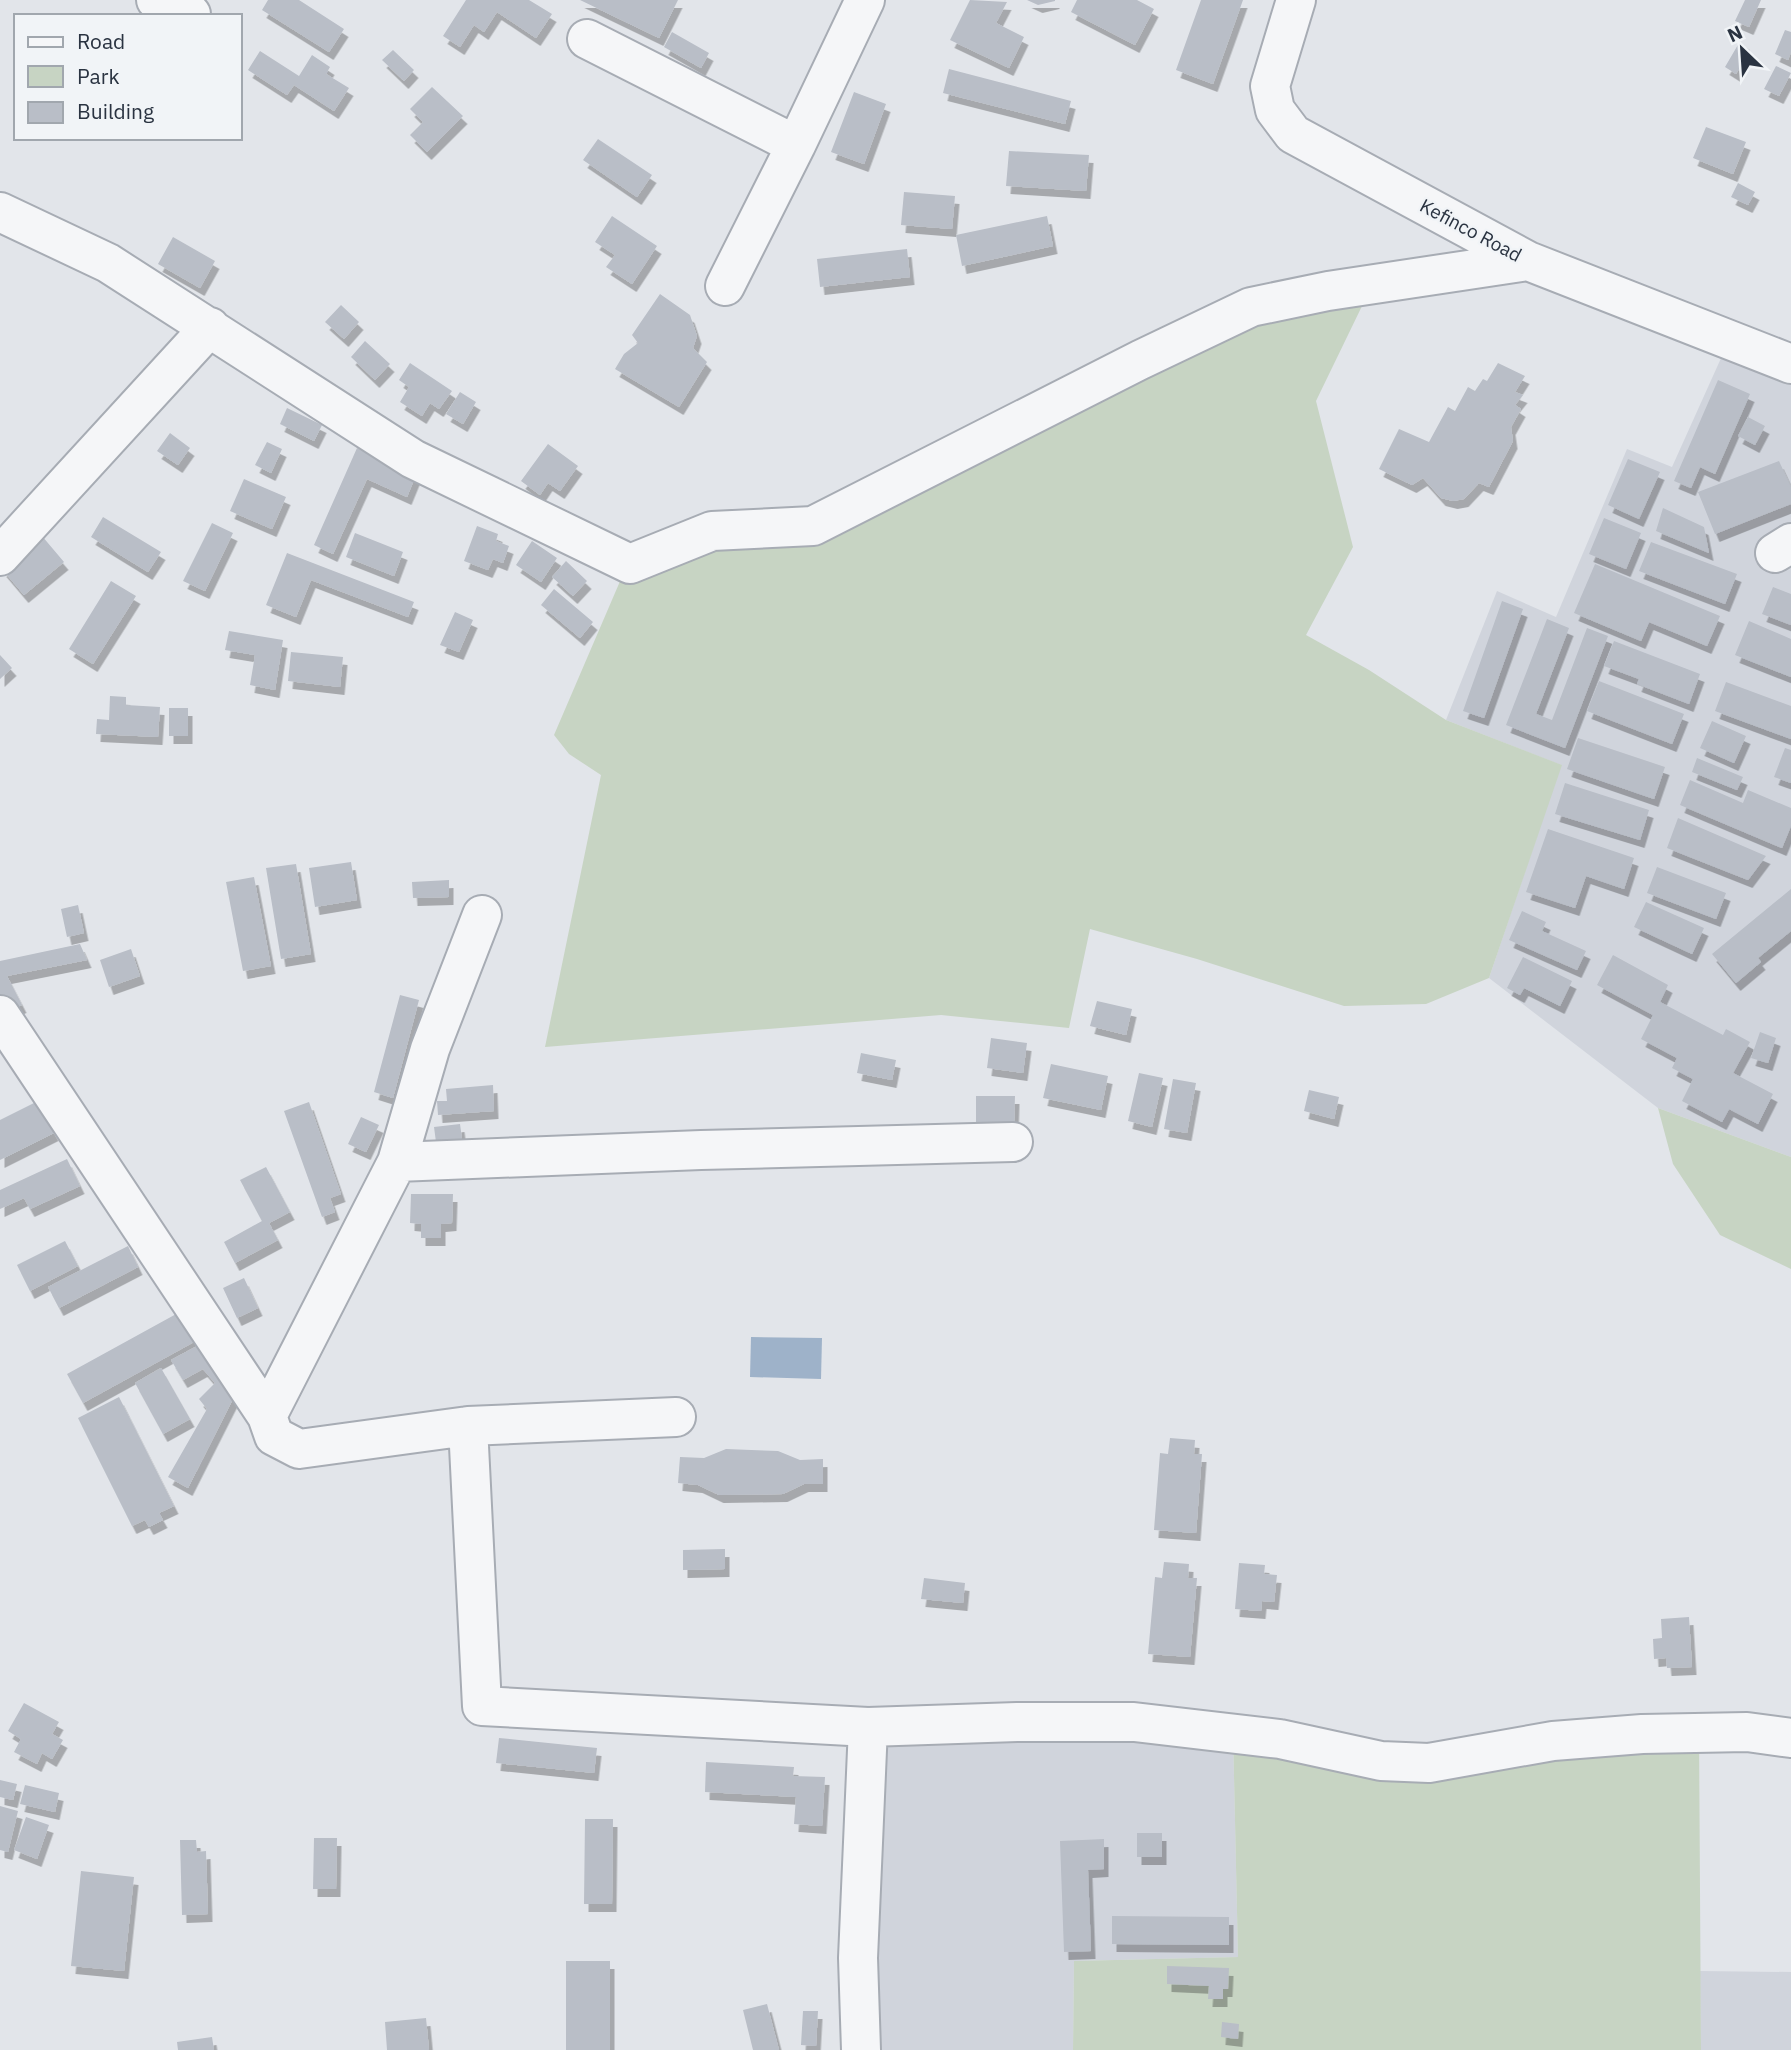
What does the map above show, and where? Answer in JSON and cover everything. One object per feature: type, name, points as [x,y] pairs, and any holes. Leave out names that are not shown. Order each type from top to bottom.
[{"type":"street","points":[[156,0],[191,14]]},
{"type":"street","points":[[725,286],[865,0]]},
{"type":"street","name":"Kefinco Road","points":[[1296,0],[1270,86],[1275,110],[1293,134],[1528,261],[1791,364]]},
{"type":"street","points":[[587,39],[796,145]]},
{"type":"street","points":[[0,212],[108,263],[413,459],[630,564],[712,531],[813,526],[1140,360],[1251,307],[1328,291],[1528,261]]},
{"type":"street","points":[[0,556],[211,327]]},
{"type":"street","points":[[267,1416],[397,1162],[430,1049],[482,915]]},
{"type":"street","points":[[0,1015],[267,1416],[274,1436],[299,1449],[468,1426],[676,1417]]},
{"type":"street","points":[[397,1162],[701,1150],[1013,1142]]},
{"type":"street","points":[[468,1426],[482,1706],[868,1727],[1017,1722],[1134,1722],[1280,1739],[1381,1761],[1429,1763],[1553,1741],[1642,1734],[1747,1732],[1791,1738]]},
{"type":"street","points":[[861,2050],[858,1958],[868,1727]]},
{"type":"shaded area","points":[[1731,336],[1791,359],[1791,1157],[1658,1108],[1489,978],[1561,765],[1446,720],[1497,591],[1556,617],[1627,449],[1672,467]]},
{"type":"shaded area","points":[[864,1724],[1233,1731],[1238,1957],[1074,1961],[1073,2050],[867,2050]]},
{"type":"shaded area","points":[[1700,1971],[1791,1972],[1791,2050],[1701,2050]]},
{"type":"green space","points":[[1378,273],[1316,401],[1353,547],[1306,635],[1369,670],[1446,720],[1562,765],[1489,978],[1426,1004],[1344,1006],[1197,959],[1090,929],[1069,1028],[941,1015],[545,1047],[601,775],[569,754],[554,735],[633,551],[813,516]]},
{"type":"green space","points":[[1658,1108],[1791,1157],[1791,1269],[1720,1235],[1673,1164]]},
{"type":"green space","points":[[1699,1730],[1701,2050],[1073,2050],[1074,1961],[1238,1957],[1233,1731],[1385,1759]]},
{"type":"water","points":[[751,1337],[822,1338],[821,1379],[750,1377]]},
{"type":"building","points":[[268,0],[299,0],[344,29],[329,52],[262,10]]},
{"type":"building","points":[[466,0],[529,0],[552,14],[536,38],[497,12],[484,32],[474,25],[460,47],[443,36]]},
{"type":"building","points":[[580,0],[678,0],[659,38]]},
{"type":"building","points":[[970,0],[1007,2],[996,23],[1024,37],[1009,68],[950,40]]},
{"type":"building","points":[[1027,0],[1055,0],[1055,1],[1038,5]]},
{"type":"building","points":[[1077,0],[1137,0],[1154,9],[1135,45],[1071,12]]},
{"type":"building","points":[[1201,0],[1243,0],[1213,84],[1176,70]]},
{"type":"building","points":[[1745,0],[1761,0],[1749,27],[1735,21]]},
{"type":"building","points":[[1785,30],[1791,32],[1791,52],[1788,60],[1775,54]]},
{"type":"building","points":[[672,32],[709,53],[701,68],[664,47]]},
{"type":"building","points":[[1739,43],[1750,50],[1736,74],[1725,67]]},
{"type":"building","points":[[393,50],[414,70],[404,81],[382,60]]},
{"type":"building","points":[[260,51],[299,76],[312,55],[330,67],[326,74],[349,88],[334,111],[294,85],[287,95],[248,70]]},
{"type":"building","points":[[1776,66],[1791,73],[1779,96],[1764,89]]},
{"type":"building","points":[[949,69],[1071,101],[1065,124],[943,93]]},
{"type":"building","points":[[432,87],[463,116],[427,152],[410,135],[423,122],[410,109]]},
{"type":"building","points":[[854,92],[886,104],[864,164],[831,152]]},
{"type":"building","points":[[1706,127],[1746,142],[1733,174],[1693,158]]},
{"type":"building","points":[[598,139],[652,175],[637,197],[583,160]]},
{"type":"building","points":[[1009,151],[1089,155],[1086,191],[1006,186]]},
{"type":"building","points":[[1738,183],[1755,192],[1748,205],[1731,197]]},
{"type":"building","points":[[904,192],[955,196],[952,229],[901,225]]},
{"type":"building","points":[[612,216],[657,246],[632,284],[606,267],[615,255],[595,242]]},
{"type":"building","points":[[1047,216],[1053,246],[962,266],[956,235]]},
{"type":"building","points":[[173,237],[215,261],[200,288],[158,264]]},
{"type":"building","points":[[907,249],[910,277],[820,287],[817,259]]},
{"type":"building","points":[[660,294],[690,315],[697,336],[693,348],[707,362],[679,407],[615,369],[624,354],[638,343],[632,335]]},
{"type":"building","points":[[341,305],[359,322],[344,339],[325,322]]},
{"type":"building","points":[[365,341],[390,364],[375,380],[351,357]]},
{"type":"building","points":[[410,363],[452,391],[439,409],[430,403],[422,416],[400,402],[409,387],[399,380]]},
{"type":"building","points":[[1498,363],[1525,376],[1515,392],[1523,395],[1515,405],[1521,409],[1511,427],[1513,441],[1489,487],[1479,483],[1464,499],[1453,501],[1441,498],[1423,478],[1412,485],[1379,469],[1399,429],[1429,442],[1448,407],[1455,411],[1468,387],[1475,391],[1483,379],[1487,381]]},
{"type":"building","points":[[1718,380],[1750,394],[1715,474],[1700,467],[1691,488],[1674,481]]},
{"type":"building","points":[[460,392],[476,402],[463,424],[446,414]]},
{"type":"building","points":[[287,408],[322,425],[314,441],[280,424]]},
{"type":"building","points":[[1748,417],[1765,426],[1755,445],[1738,436]]},
{"type":"building","points":[[170,433],[190,448],[178,465],[157,451]]},
{"type":"building","points":[[267,442],[282,449],[271,473],[255,465]]},
{"type":"building","points":[[548,444],[578,466],[560,491],[548,483],[540,495],[521,481]]},
{"type":"building","points":[[357,448],[416,475],[407,497],[367,479],[333,554],[314,545]]},
{"type":"building","points":[[1628,459],[1660,472],[1639,519],[1608,505]]},
{"type":"building","points":[[1779,461],[1791,487],[1791,504],[1715,534],[1698,492]]},
{"type":"building","points":[[244,479],[286,497],[272,529],[230,511]]},
{"type":"building","points":[[1663,508],[1704,527],[1709,553],[1656,531]]},
{"type":"building","points":[[103,517],[161,552],[148,572],[91,537]]},
{"type":"building","points":[[1604,518],[1641,533],[1626,569],[1589,554]]},
{"type":"building","points":[[212,523],[233,533],[205,591],[183,581]]},
{"type":"building","points":[[477,526],[498,534],[496,541],[509,546],[503,563],[493,559],[488,570],[464,561]]},
{"type":"building","points":[[355,533],[403,552],[394,576],[346,557]]},
{"type":"building","points":[[42,536],[64,562],[24,595],[2,569]]},
{"type":"building","points":[[532,541],[557,558],[541,582],[516,565]]},
{"type":"building","points":[[1651,542],[1737,574],[1725,604],[1639,571]]},
{"type":"building","points":[[287,553],[414,602],[408,617],[311,580],[296,617],[266,605]]},
{"type":"building","points":[[566,561],[587,581],[573,596],[552,577]]},
{"type":"building","points":[[1595,564],[1720,616],[1707,646],[1649,622],[1641,641],[1574,613]]},
{"type":"building","points":[[111,581],[136,596],[93,664],[69,649]]},
{"type":"building","points":[[1773,587],[1791,594],[1791,625],[1762,614]]},
{"type":"building","points":[[554,589],[593,622],[580,638],[541,605]]},
{"type":"building","points":[[1502,601],[1523,609],[1484,718],[1463,711]]},
{"type":"building","points":[[455,612],[473,620],[459,652],[440,645]]},
{"type":"building","points":[[1547,619],[1569,628],[1536,714],[1552,720],[1587,628],[1608,636],[1565,748],[1506,725]]},
{"type":"building","points":[[1749,621],[1791,639],[1791,677],[1735,655]]},
{"type":"building","points":[[229,631],[283,640],[275,690],[250,685],[255,655],[225,650]]},
{"type":"building","points":[[1614,641],[1700,674],[1689,704],[1637,684],[1639,679],[1604,666]]},
{"type":"building","points":[[291,652],[343,657],[340,687],[288,681]]},
{"type":"building","points":[[0,655],[12,668],[0,679]]},
{"type":"building","points":[[1599,681],[1684,714],[1672,744],[1587,711]]},
{"type":"building","points":[[1726,682],[1791,706],[1791,739],[1715,711]]},
{"type":"building","points":[[110,696],[126,697],[126,705],[160,707],[158,737],[96,734],[97,719],[109,720]]},
{"type":"building","points":[[169,708],[188,708],[188,736],[169,736]]},
{"type":"building","points":[[1712,721],[1746,736],[1734,763],[1700,748]]},
{"type":"building","points":[[1578,738],[1665,767],[1654,799],[1567,769]]},
{"type":"building","points":[[1785,748],[1791,750],[1791,783],[1774,777]]},
{"type":"building","points":[[1697,758],[1743,777],[1737,790],[1692,772]]},
{"type":"building","points":[[1690,780],[1743,803],[1748,790],[1791,808],[1791,826],[1782,848],[1680,805]]},
{"type":"building","points":[[1565,783],[1649,810],[1640,840],[1555,814]]},
{"type":"building","points":[[1678,818],[1766,856],[1748,880],[1667,848]]},
{"type":"building","points":[[1548,829],[1634,858],[1624,889],[1586,876],[1575,908],[1526,892]]},
{"type":"building","points":[[351,862],[357,900],[315,907],[309,868]]},
{"type":"building","points":[[296,864],[311,954],[281,959],[266,868]]},
{"type":"building","points":[[1657,867],[1726,893],[1716,919],[1647,893]]},
{"type":"building","points":[[254,877],[271,966],[243,971],[226,882]]},
{"type":"building","points":[[449,880],[449,897],[413,898],[412,882]]},
{"type":"building","points":[[1791,889],[1791,931],[1758,958],[1761,962],[1736,983],[1712,954]]},
{"type":"building","points":[[1646,902],[1704,928],[1692,954],[1634,927]]},
{"type":"building","points":[[78,905],[84,933],[67,937],[61,909]]},
{"type":"building","points":[[1522,911],[1546,922],[1542,931],[1586,951],[1577,970],[1509,940]]},
{"type":"building","points":[[80,944],[87,960],[7,976],[22,1005],[5,1012],[0,1003],[0,961]]},
{"type":"building","points":[[131,949],[140,976],[109,987],[100,960]]},
{"type":"building","points":[[1613,955],[1668,985],[1660,1002],[1723,1035],[1726,1029],[1750,1042],[1733,1073],[1773,1094],[1758,1124],[1729,1109],[1722,1122],[1682,1101],[1693,1079],[1672,1068],[1677,1058],[1641,1039],[1653,1015],[1597,985]]},
{"type":"building","points":[[1523,957],[1572,981],[1560,1006],[1524,988],[1520,995],[1507,988]]},
{"type":"building","points":[[400,995],[419,1000],[393,1098],[374,1092]]},
{"type":"building","points":[[1097,1001],[1132,1009],[1126,1035],[1090,1026]]},
{"type":"building","points":[[1760,1032],[1776,1038],[1768,1063],[1751,1058]]},
{"type":"building","points":[[991,1038],[1027,1043],[1023,1073],[987,1068]]},
{"type":"building","points":[[861,1053],[896,1060],[892,1080],[857,1073]]},
{"type":"building","points":[[1051,1064],[1108,1076],[1101,1110],[1043,1098]]},
{"type":"building","points":[[1139,1073],[1163,1078],[1152,1127],[1128,1121]]},
{"type":"building","points":[[1173,1079],[1196,1083],[1187,1133],[1164,1129]]},
{"type":"building","points":[[493,1085],[494,1111],[438,1115],[437,1101],[447,1101],[446,1089]]},
{"type":"building","points":[[1309,1090],[1339,1097],[1334,1119],[1304,1111]]},
{"type":"building","points":[[976,1096],[1015,1096],[1014,1125],[976,1125]]},
{"type":"building","points":[[36,1102],[54,1133],[0,1160],[0,1120]]},
{"type":"building","points":[[309,1102],[341,1194],[330,1198],[335,1212],[322,1217],[284,1111]]},
{"type":"building","points":[[361,1117],[379,1125],[366,1152],[348,1144]]},
{"type":"building","points":[[460,1124],[462,1139],[436,1142],[434,1127]]},
{"type":"building","points":[[67,1159],[80,1186],[30,1209],[24,1198],[0,1209],[0,1190]]},
{"type":"building","points":[[266,1167],[290,1212],[269,1223],[278,1240],[235,1263],[224,1242],[262,1221],[240,1180]]},
{"type":"building","points":[[411,1194],[453,1194],[452,1223],[441,1224],[441,1238],[421,1238],[421,1224],[410,1223]]},
{"type":"building","points":[[65,1241],[78,1266],[30,1291],[17,1265]]},
{"type":"building","points":[[128,1246],[138,1267],[59,1308],[48,1287]]},
{"type":"building","points":[[244,1278],[258,1308],[237,1318],[223,1288]]},
{"type":"building","points":[[178,1313],[194,1342],[83,1403],[67,1374]]},
{"type":"building","points":[[199,1345],[236,1393],[188,1488],[168,1477],[207,1409],[199,1399],[215,1383],[203,1369],[183,1380],[171,1360]]},
{"type":"building","points":[[161,1368],[190,1419],[163,1434],[135,1383]]},
{"type":"building","points":[[119,1397],[174,1506],[159,1513],[163,1520],[149,1527],[145,1520],[132,1526],[78,1418]]},
{"type":"building","points":[[1170,1438],[1195,1440],[1194,1454],[1202,1454],[1196,1533],[1154,1530],[1160,1453],[1168,1454]]},
{"type":"building","points":[[726,1449],[778,1451],[800,1460],[823,1459],[823,1484],[804,1484],[783,1494],[719,1495],[698,1485],[678,1483],[680,1457],[704,1458]]},
{"type":"building","points":[[725,1549],[725,1569],[683,1570],[683,1550]]},
{"type":"building","points":[[1164,1562],[1189,1564],[1188,1578],[1197,1578],[1190,1657],[1148,1654],[1155,1577],[1162,1578]]},
{"type":"building","points":[[1239,1563],[1265,1565],[1264,1574],[1277,1575],[1274,1602],[1262,1601],[1261,1611],[1235,1609]]},
{"type":"building","points":[[924,1578],[965,1583],[963,1603],[921,1599]]},
{"type":"building","points":[[1689,1617],[1692,1667],[1667,1668],[1666,1658],[1654,1659],[1653,1639],[1662,1638],[1661,1619]]},
{"type":"building","points":[[24,1703],[59,1722],[52,1734],[63,1740],[52,1759],[42,1753],[37,1764],[14,1752],[21,1739],[8,1731]]},
{"type":"building","points":[[499,1738],[597,1748],[594,1773],[496,1763]]},
{"type":"building","points":[[706,1762],[794,1767],[793,1776],[825,1777],[822,1826],[794,1824],[796,1797],[705,1792]]},
{"type":"building","points":[[0,1780],[17,1784],[13,1800],[0,1797]]},
{"type":"building","points":[[25,1785],[59,1793],[55,1812],[20,1804]]},
{"type":"building","points":[[0,1806],[18,1811],[8,1852],[0,1850]]},
{"type":"building","points":[[26,1817],[49,1825],[37,1859],[14,1850]]},
{"type":"building","points":[[585,1819],[613,1819],[612,1904],[584,1904]]},
{"type":"building","points":[[1137,1833],[1162,1833],[1162,1857],[1137,1857]]},
{"type":"building","points":[[314,1838],[337,1838],[336,1889],[313,1889]]},
{"type":"building","points":[[1104,1839],[1104,1869],[1088,1870],[1091,1951],[1064,1952],[1060,1841]]},
{"type":"building","points":[[180,1840],[196,1840],[197,1852],[206,1851],[208,1914],[182,1915]]},
{"type":"building","points":[[81,1871],[134,1877],[124,1971],[71,1966]]},
{"type":"building","points":[[1112,1916],[1229,1917],[1229,1945],[1112,1944]]},
{"type":"building","points":[[566,1961],[610,1961],[610,2050],[566,2050]]},
{"type":"building","points":[[1167,1966],[1229,1968],[1228,1989],[1223,1989],[1223,1999],[1208,1999],[1209,1986],[1167,1984]]},
{"type":"building","points":[[767,2004],[779,2050],[753,2050],[743,2010]]},
{"type":"building","points":[[803,2011],[818,2011],[816,2046],[801,2045]]},
{"type":"building","points":[[426,2018],[429,2050],[387,2050],[385,2022]]},
{"type":"building","points":[[1222,2022],[1239,2024],[1238,2039],[1221,2037]]},
{"type":"building","points":[[212,2037],[214,2050],[178,2050],[177,2042]]}]
